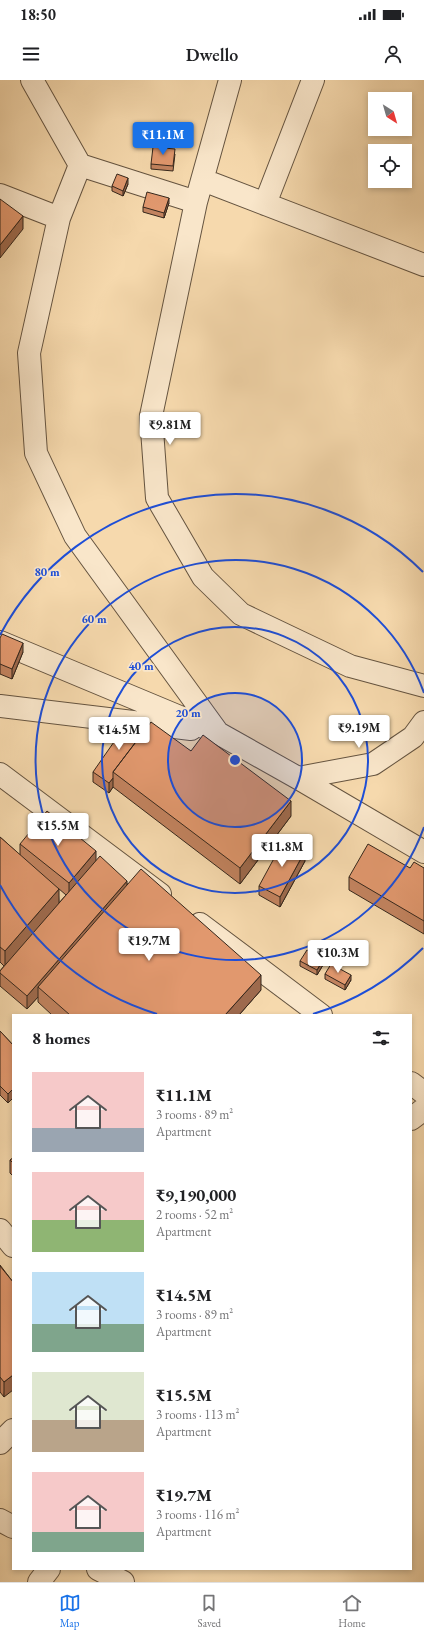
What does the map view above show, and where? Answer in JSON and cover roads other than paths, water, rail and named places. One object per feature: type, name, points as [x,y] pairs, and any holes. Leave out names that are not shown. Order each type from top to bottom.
[{"type":"street","points":[[32,80],[80,165],[196,202]]},
{"type":"street","points":[[230,80],[196,202],[151,416],[157,498],[203,577],[241,614],[350,666],[424,686]]},
{"type":"street","points":[[265,204],[313,80]]},
{"type":"street","points":[[80,165],[59,218],[29,353],[36,453],[75,536],[218,733]]},
{"type":"street","points":[[203,180],[424,265]]},
{"type":"street","points":[[0,195],[59,218]]},
{"type":"street","points":[[0,642],[218,733],[424,852]]},
{"type":"street","points":[[0,706],[218,733]]},
{"type":"street","points":[[298,778],[373,764],[413,737],[424,722]]},
{"type":"street","points":[[0,774],[319,1014]]},
{"type":"street","points":[[412,1084],[424,1093]]},
{"type":"street","points":[[412,1118],[424,1109]]},
{"type":"street","points":[[0,1230],[12,1245]]},
{"type":"street","points":[[0,1443],[12,1431]]},
{"type":"street","points":[[0,1520],[12,1526]]},
{"type":"street","points":[[39,1582],[48,1570]]},
{"type":"street","points":[[100,1570],[123,1582]]}]
